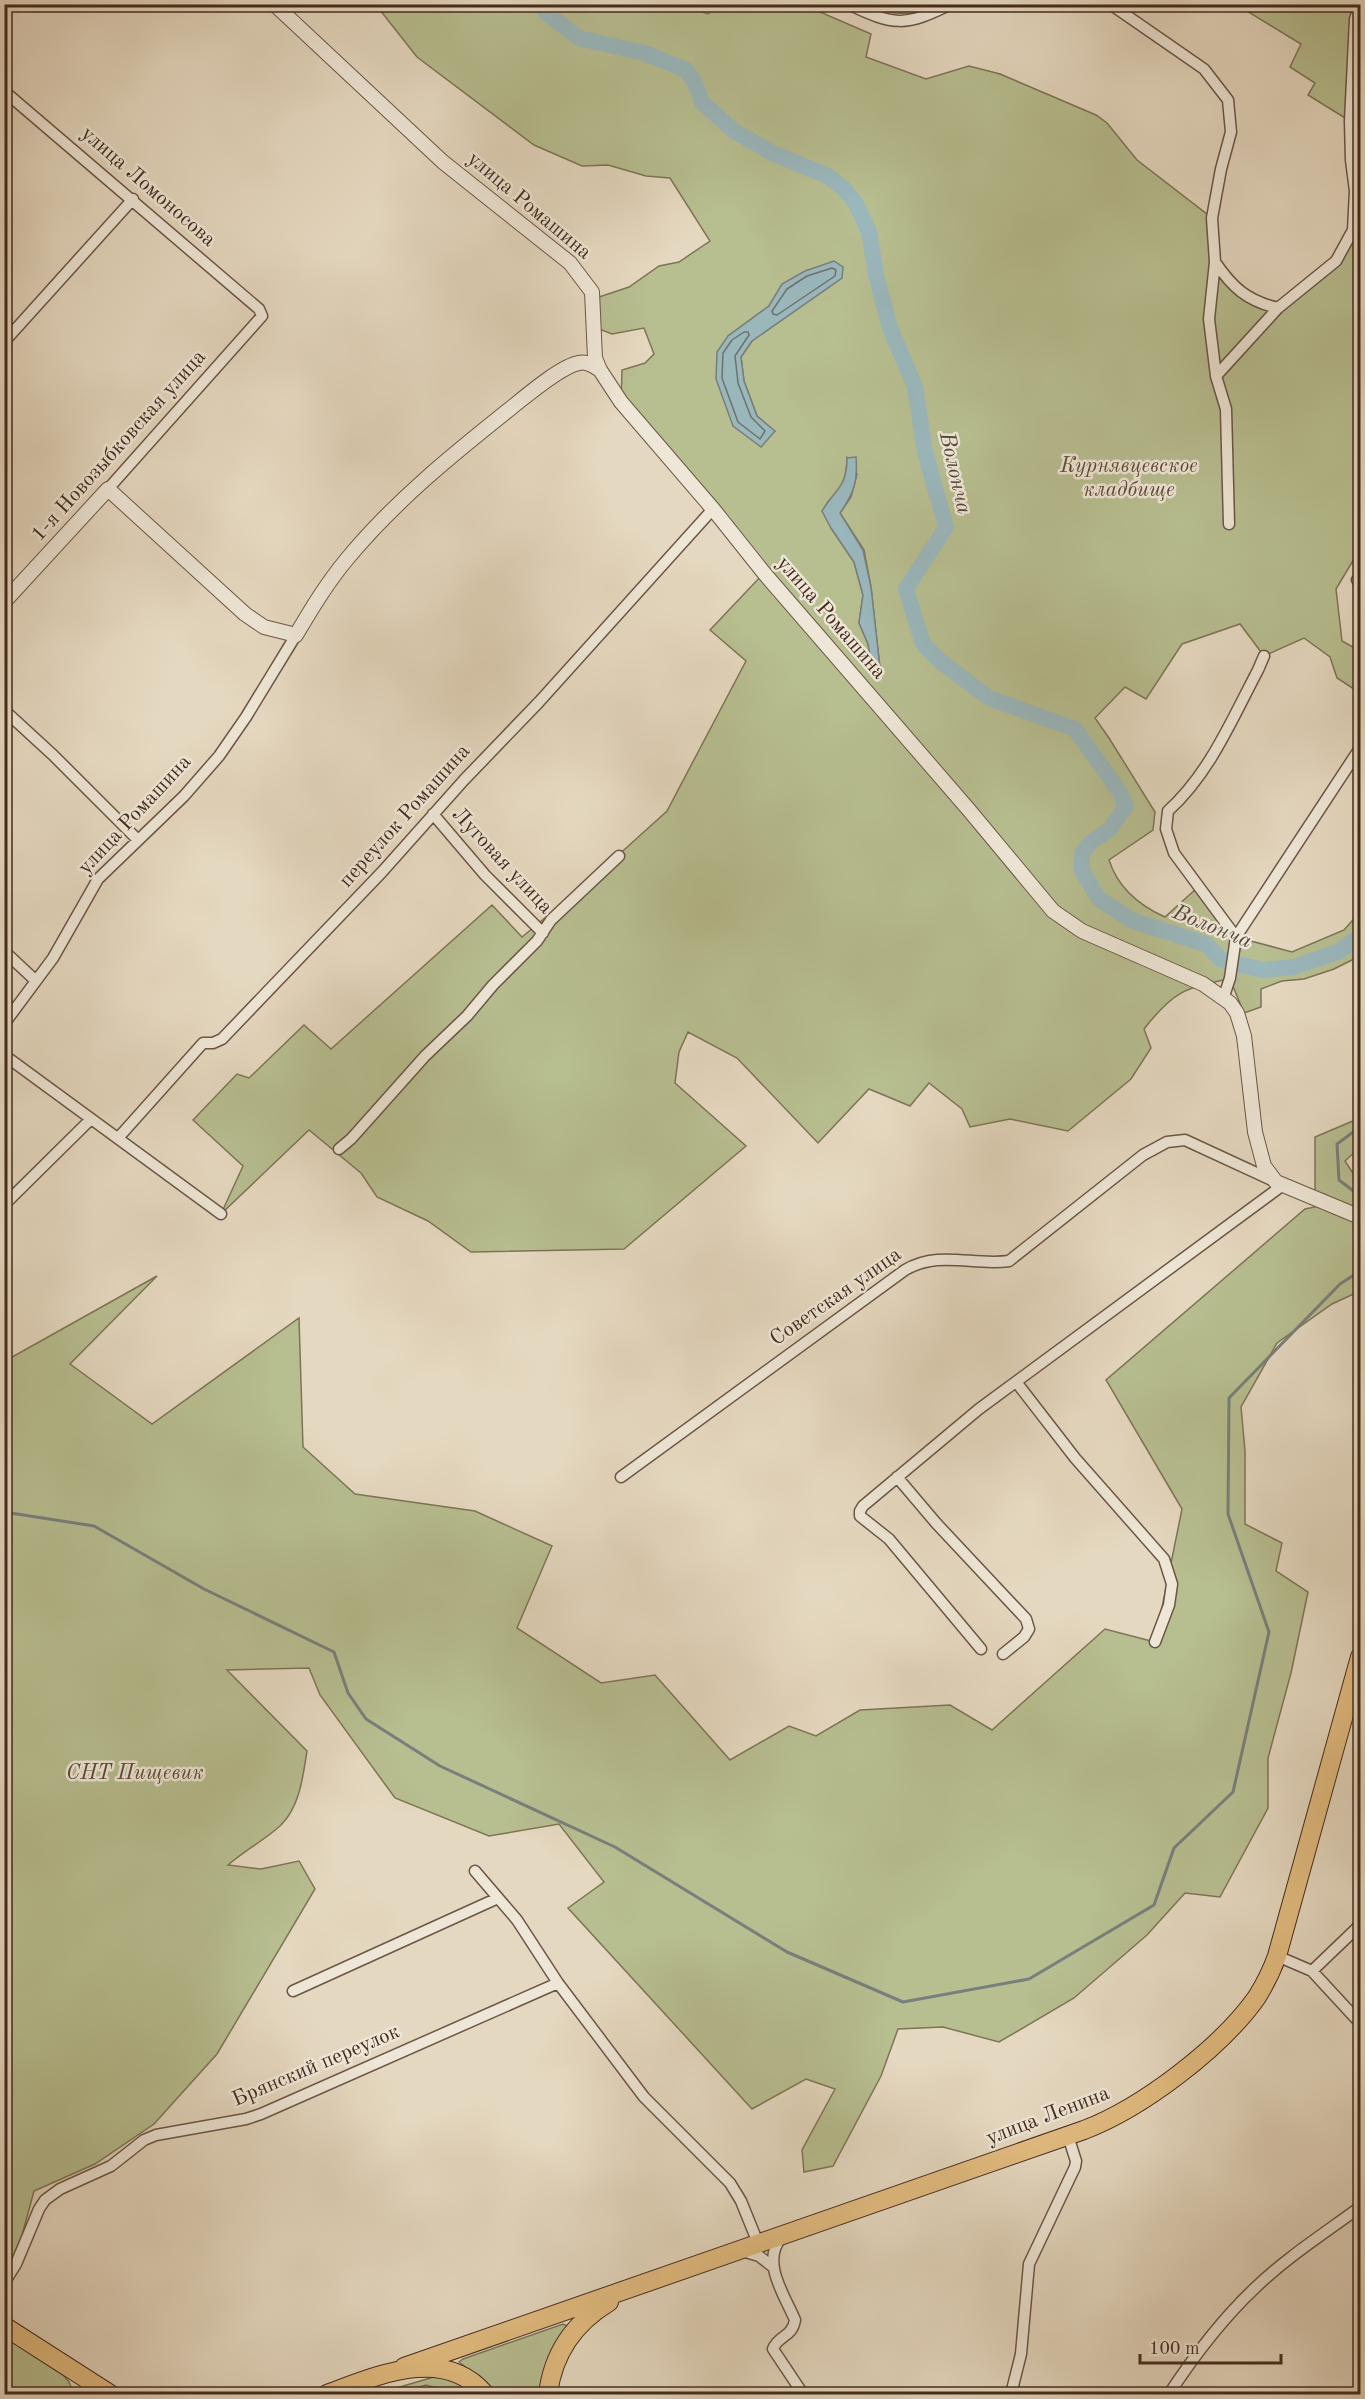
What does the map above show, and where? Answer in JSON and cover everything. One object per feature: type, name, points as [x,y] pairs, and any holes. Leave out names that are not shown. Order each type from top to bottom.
[{"type":"main road","name":"улица Ленина","points":[[656,2279],[1098,2125],[1127,2110],[1160,2087],[1224,2035],[1264,1986],[1277,1956],[1360,1657]]},
{"type":"main road","points":[[327,2394],[656,2279]]},
{"type":"main road","points":[[548,2394],[558,2355],[577,2328],[601,2307],[620,2295],[656,2279]]},
{"type":"main road","points":[[4,2326],[110,2394]]},
{"type":"main road","points":[[52,2357],[75,2376],[86,2394]]},
{"type":"main road","points":[[386,2373],[430,2368],[451,2370],[467,2377],[485,2394]]},
{"type":"main road","points":[[315,2394],[352,2385]]},
{"type":"street","name":"улица Ромашина","points":[[274,4],[443,162],[570,263],[592,292],[595,358],[600,370],[621,402],[1053,911],[1082,931],[1203,984],[1224,996],[1241,1022],[1248,1061],[1255,1132],[1260,1153],[1264,1166],[1279,1183]]},
{"type":"street","points":[[848,4],[882,20],[904,21],[925,17],[951,4]]},
{"type":"street","points":[[1110,4],[1204,69],[1228,100],[1231,132],[1212,218],[1215,262],[1209,319],[1216,376],[1226,409],[1229,524]]},
{"type":"street","points":[[1216,376],[1278,308],[1336,261],[1353,230],[1355,191],[1350,121],[1355,18],[1360,4]]},
{"type":"street","name":"улица Ломоносова","points":[[4,91],[133,199],[259,309],[262,316]]},
{"type":"street","points":[[4,342],[133,199]]},
{"type":"street","points":[[1215,262],[1229,283],[1258,304],[1278,308]]},
{"type":"street","name":"1-я Новозыбковская улица","points":[[4,602],[262,316]]},
{"type":"street","points":[[108,489],[244,614],[264,627],[296,635],[329,581],[404,497],[441,463],[585,353],[594,327]]},
{"type":"street","points":[[565,369],[585,363],[600,370]]},
{"type":"street","name":"переулок Ромашина","points":[[119,1137],[203,1043],[213,1043],[222,1039],[382,872],[713,509]]},
{"type":"street","name":"улица Ромашина","points":[[4,1024],[53,958],[98,879],[184,796],[219,756],[246,717],[296,635]]},
{"type":"street","points":[[1236,937],[1174,852],[1166,829],[1168,811],[1188,793],[1216,751],[1264,656]]},
{"type":"street","points":[[4,710],[53,755],[138,840]]},
{"type":"street","points":[[1224,996],[1233,963],[1236,937],[1360,748]]},
{"type":"street","name":"Луговая улица","points":[[433,814],[484,875],[543,933]]},
{"type":"street","points":[[339,1149],[351,1139],[425,1056],[467,1016],[543,933],[551,920],[619,856]]},
{"type":"street","points":[[4,951],[36,981]]},
{"type":"street","points":[[4,1055],[222,1214]]},
{"type":"street","points":[[4,1205],[91,1119]]},
{"type":"street","name":"Советская улица","points":[[621,1477],[916,1263],[931,1259],[1009,1261],[1143,1155],[1167,1142],[1185,1140],[1279,1183]]},
{"type":"street","points":[[981,1648],[889,1539],[860,1516],[860,1511],[867,1503],[979,1409],[1017,1383],[1279,1183],[1360,1216]]},
{"type":"street","points":[[1017,1383],[1102,1490],[1164,1559],[1172,1584],[1169,1605],[1155,1642]]},
{"type":"street","points":[[897,1477],[936,1523],[1026,1619],[1029,1629],[1024,1637],[1003,1654]]},
{"type":"street","points":[[475,1871],[517,1920],[558,1983],[644,2097],[730,2183],[741,2201],[758,2243]]},
{"type":"street","points":[[294,1991],[498,1898]]},
{"type":"street","points":[[1312,1971],[1360,1925]]},
{"type":"street","points":[[1277,1956],[1312,1971],[1360,2022]]},
{"type":"street","name":"Брянский переулок","points":[[4,2283],[16,2264],[45,2200],[60,2189],[111,2166],[144,2139],[156,2134],[246,2119],[261,2114],[558,1983]]},
{"type":"street","points":[[1011,2394],[1021,2354],[1029,2264],[1075,2167],[1076,2161],[1068,2136]]},
{"type":"street","points":[[1168,2394],[1205,2342],[1254,2289],[1278,2267],[1360,2207]]},
{"type":"street","points":[[792,2230],[777,2243],[772,2256],[773,2267],[795,2320],[790,2333],[774,2344],[773,2349],[803,2394]]},
{"type":"street","points":[[735,2252],[752,2252],[773,2267]]},
{"type":"green space","name":"Курнявцевское кладбище","points":[[680,4],[708,14],[719,5],[804,5],[871,34],[866,57],[926,79],[969,66],[1000,74],[1096,115],[1107,123],[1137,160],[1212,218],[1215,262],[1229,283],[1278,308],[1319,277],[1353,230],[1350,121],[1308,95],[1315,83],[1290,67],[1301,44],[1237,5],[1360,5],[1360,549],[1336,589],[1342,641],[1360,651],[1360,693],[1337,678],[1330,657],[1304,638],[1264,656],[1240,624],[1182,644],[1146,699],[1125,687],[1095,718],[1155,812],[1153,830],[1109,860],[1118,879],[1130,894],[1146,907],[1165,917],[1198,887],[1236,937],[1292,952],[1344,930],[1360,912],[1360,956],[1334,969],[1304,979],[1282,981],[1261,989],[1261,1007],[1244,1013],[1230,979],[1202,985],[1181,993],[1163,1007],[1144,1029],[1151,1048],[1131,1079],[1068,1131],[1010,1119],[970,1127],[962,1109],[929,1083],[910,1106],[869,1089],[818,1143],[737,1058],[688,1032],[679,1052],[675,1083],[746,1146],[624,1249],[471,1252],[428,1221],[377,1197],[361,1173],[309,1130],[221,1214],[243,1166],[193,1120],[237,1074],[249,1078],[304,1025],[331,1049],[492,905],[522,937],[594,877],[667,811],[746,661],[710,630],[764,573],[621,402],[622,370],[645,363],[654,354],[644,328],[612,334],[594,327],[593,299],[629,287],[659,266],[679,262],[710,241],[670,178],[646,176],[608,165],[582,166],[534,145],[417,57],[376,5]],"holes":[[[783,284],[773,325],[752,341],[741,357],[744,381],[757,416],[774,431],[733,426],[728,336],[769,306]],[[847,458],[857,474],[851,497],[840,513],[864,550],[871,587],[880,668],[874,671],[868,644],[859,623],[863,595],[854,562],[831,528],[827,503],[842,483]]]},
{"type":"green space","points":[[890,5],[941,5],[907,14],[885,11]]},
{"type":"green space","name":"СНТ Пищевик","points":[[1360,1118],[1360,1147],[1345,1161],[1360,1184],[1360,1291],[1332,1304],[1277,1343],[1241,1407],[1245,1451],[1245,1524],[1282,1543],[1276,1571],[1308,1592],[1291,1673],[1268,1758],[1268,1808],[1220,1897],[1185,1893],[1147,1935],[1074,1998],[999,2042],[943,2027],[898,2029],[881,2076],[833,2166],[804,2172],[802,2150],[835,2089],[806,2079],[752,2109],[568,1908],[604,1882],[559,1824],[489,1836],[395,1798],[320,1695],[309,1668],[227,1670],[307,1751],[300,1790],[293,1809],[281,1825],[228,1865],[261,1869],[299,1861],[315,1889],[217,2054],[154,2124],[95,2164],[34,2191],[15,2261],[5,2276],[5,1361],[157,1276],[70,1364],[152,1424],[299,1318],[303,1447],[355,1494],[475,1511],[552,1546],[517,1628],[601,1683],[655,1675],[730,1760],[789,1726],[816,1736],[860,1710],[950,1705],[992,1730],[1105,1629],[1155,1642],[1182,1509],[1106,1380],[1305,1209],[1315,1207],[1315,1137]]},
{"type":"green space","points":[[563,2324],[567,2326],[548,2358],[540,2394],[495,2394],[459,2362],[463,2359]]},
{"type":"green space","points":[[4,2337],[63,2375],[74,2394],[5,2394]]},
{"type":"green space","points":[[437,2376],[453,2378],[475,2394],[459,2394],[426,2385],[397,2394],[376,2394]]},
{"type":"water","points":[[834,261],[843,267],[842,278],[752,341],[741,357],[744,381],[757,416],[775,431],[761,447],[733,426],[716,379],[717,352],[728,336],[769,306],[782,284],[805,271]]},
{"type":"water","points":[[856,457],[854,487],[840,513],[863,550],[871,587],[880,668],[873,671],[868,644],[859,623],[863,595],[854,562],[822,511],[843,482],[847,458]]},
{"type":"waterway","name":"Волонча","points":[[540,4],[545,12],[579,38],[644,53],[686,70],[694,81],[702,102],[734,131],[772,153],[828,176],[855,202],[869,232],[876,275],[890,328],[915,387],[925,452],[946,527],[906,589],[923,644],[940,661],[989,698],[1075,729],[1119,791],[1126,806],[1110,829],[1091,842],[1082,853],[1082,871],[1099,899],[1133,921],[1206,944],[1220,959],[1263,970],[1294,967],[1338,952],[1360,936]]},
{"type":"waterway","points":[[1360,1127],[1337,1144],[1339,1180],[1360,1196]]},
{"type":"waterway","points":[[4,1512],[94,1526],[204,1589],[334,1652],[348,1693],[366,1719],[440,1766],[615,1847],[787,1952],[903,2002],[1029,1979],[1154,1905],[1174,1848],[1233,1792],[1269,1632],[1228,1514],[1229,1398],[1340,1284],[1360,1271]]}]
